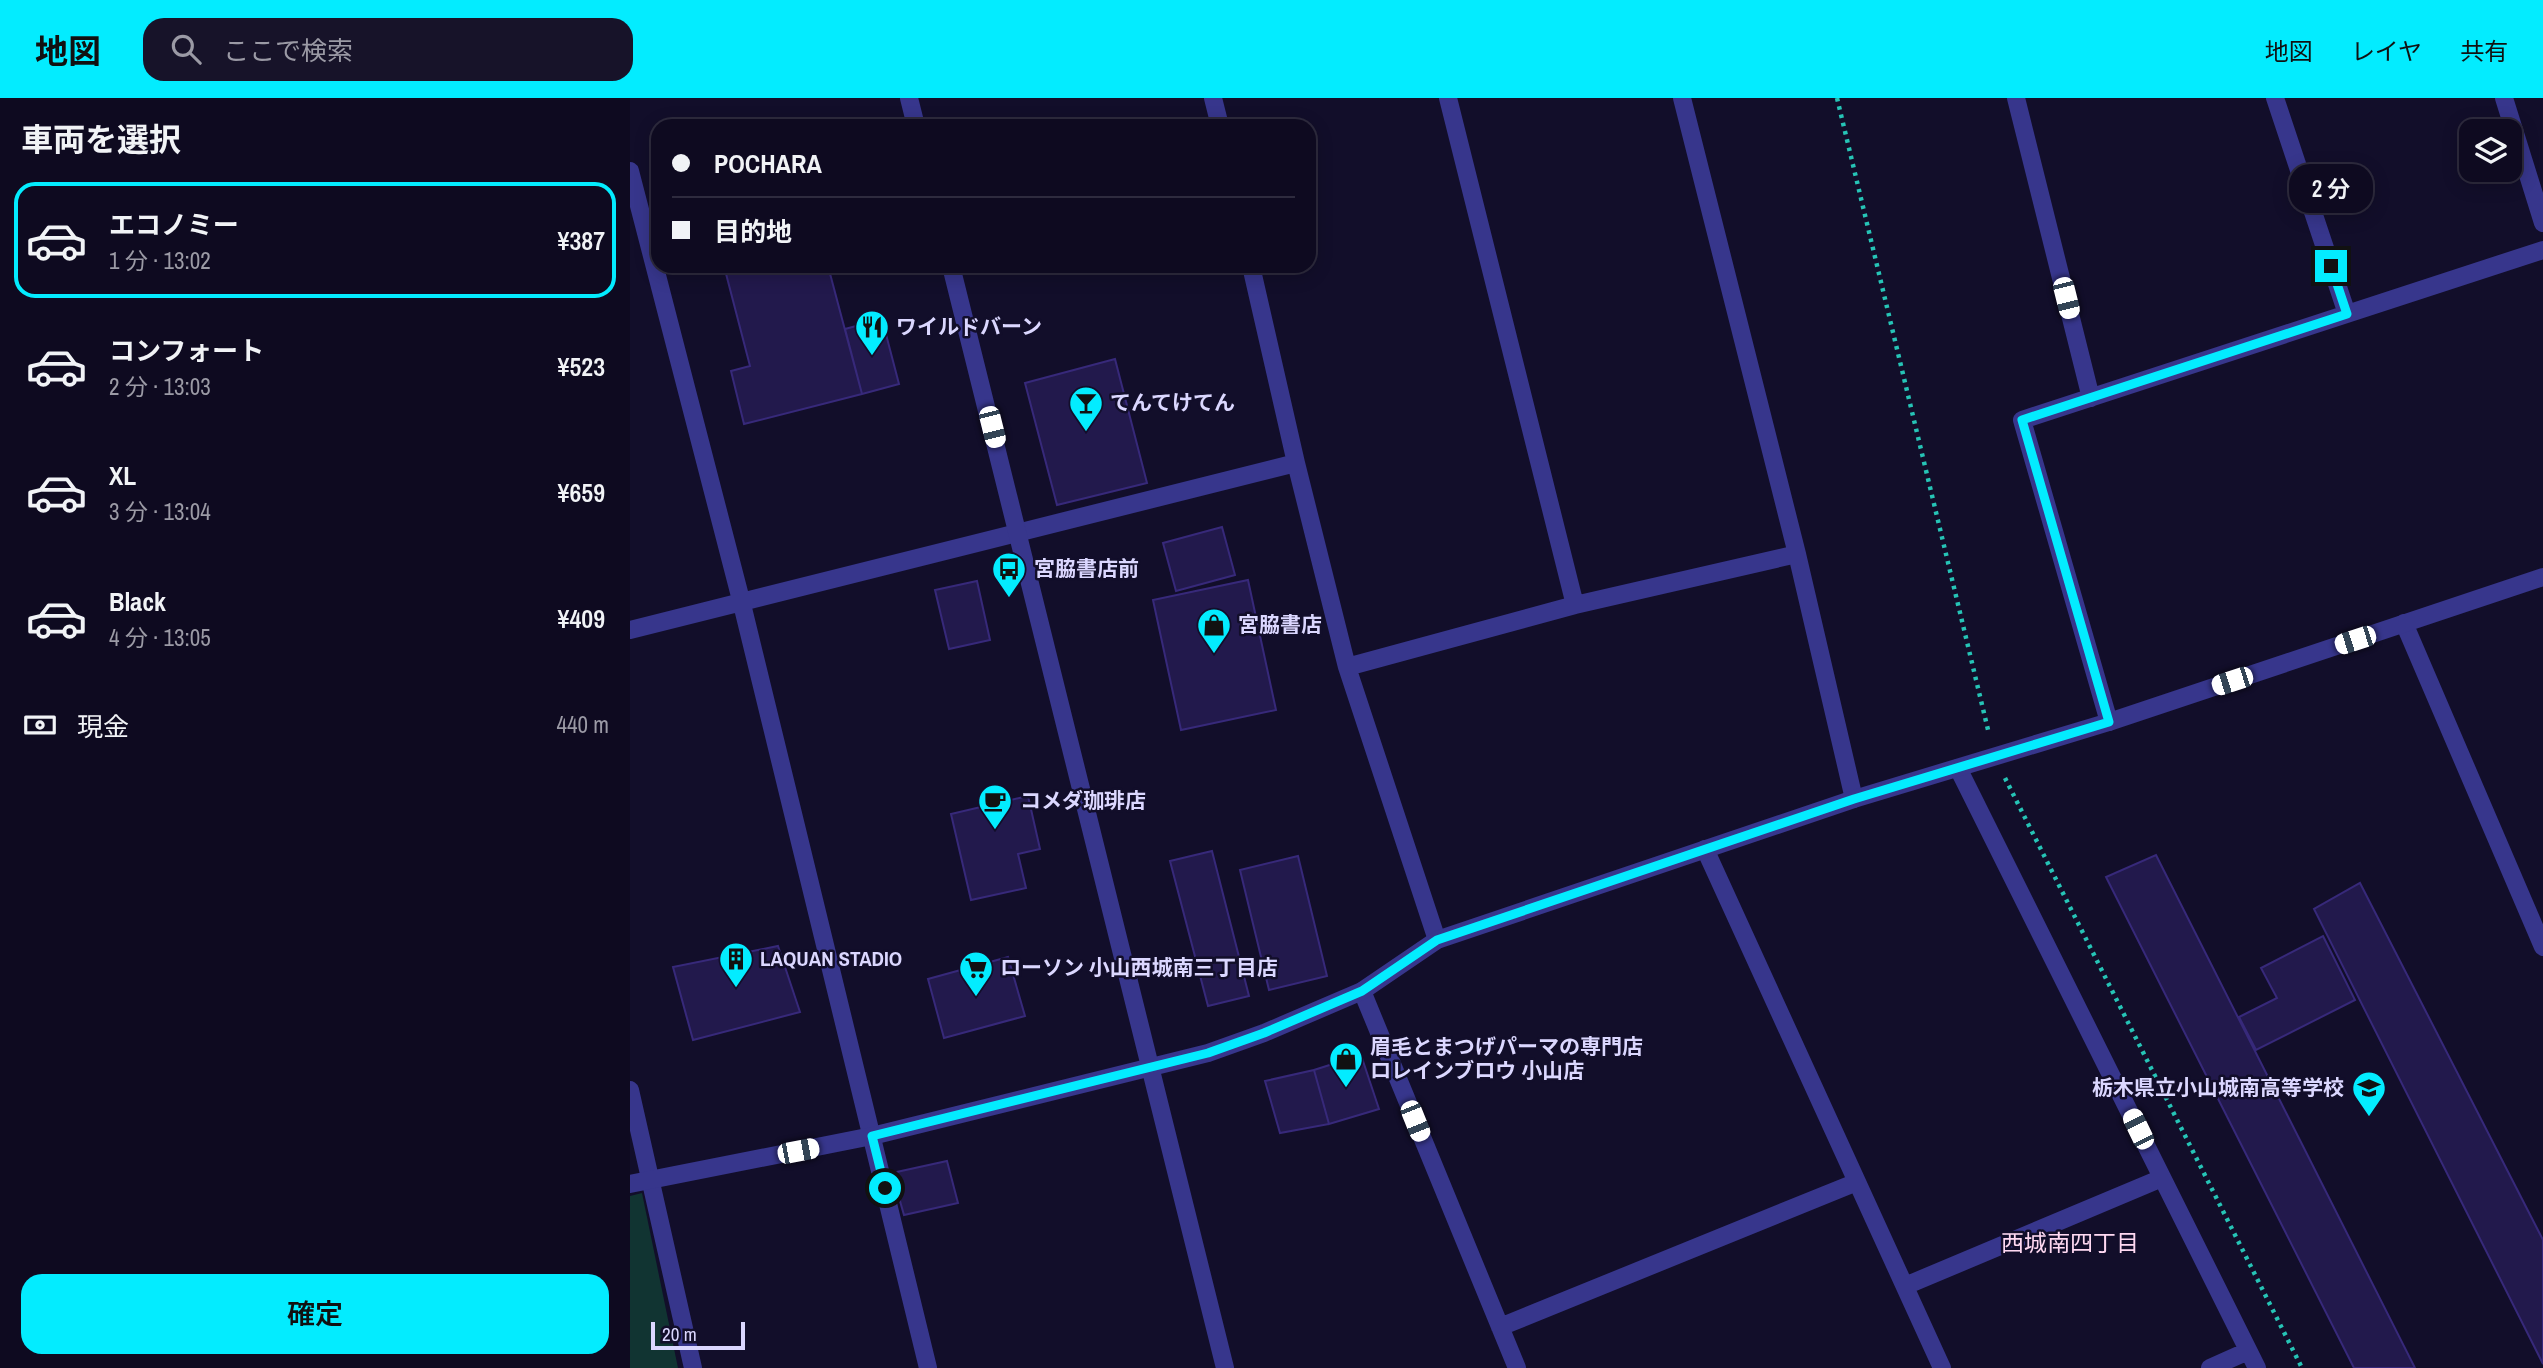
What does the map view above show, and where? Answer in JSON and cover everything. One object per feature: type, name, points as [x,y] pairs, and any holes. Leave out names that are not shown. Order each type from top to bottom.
[{"type":"street","points":[[908,98],[914,119]]},
{"type":"street","points":[[1213,98],[1218,119]]},
{"type":"street","points":[[1448,98],[1575,605]]},
{"type":"street","points":[[1682,98],[1797,554],[1854,799]]},
{"type":"street","points":[[2016,98],[2091,398]]},
{"type":"street","points":[[2275,98],[2347,314]]},
{"type":"street","points":[[2504,98],[2543,223]]},
{"type":"street","points":[[630,171],[651,252]]},
{"type":"street","points":[[2109,722],[2022,420],[2543,250]]},
{"type":"street","points":[[656,273],[741,600],[928,1368]]},
{"type":"street","points":[[953,273],[1225,1368]]},
{"type":"street","points":[[1253,273],[1347,667],[1437,940]]},
{"type":"street","points":[[630,630],[741,600],[1019,534],[1296,463]]},
{"type":"street","points":[[1347,667],[1575,605],[1797,554]]},
{"type":"street","points":[[630,1184],[872,1136],[1208,1053],[1264,1033],[1362,991],[1437,940],[1854,799],[2109,722],[2543,577]]},
{"type":"street","points":[[2404,623],[2543,947]]},
{"type":"street","points":[[1958,768],[2257,1368]]},
{"type":"street","points":[[1705,849],[1942,1368]]},
{"type":"street","points":[[1362,991],[1517,1368]]},
{"type":"street","points":[[630,1090],[693,1368]]},
{"type":"street","points":[[1905,1286],[2162,1178]]},
{"type":"street","points":[[1500,1327],[1857,1182]]},
{"type":"street","points":[[2210,1368],[2248,1352]]},
{"type":"green space","points":[[642,1193],[678,1368],[630,1368],[630,1196]]},
{"type":"building","points":[[726,273],[830,273],[862,394],[744,424],[731,371],[750,366]]},
{"type":"building","name":"ワイルドバーン","points":[[882,319],[899,384],[862,394],[845,329]]},
{"type":"building","name":"てんてけてん","points":[[1115,359],[1147,483],[1057,505],[1025,383]]},
{"type":"building","points":[[1222,527],[1235,575],[1176,591],[1163,543]]},
{"type":"building","name":"宮脇書店","points":[[1248,580],[1276,710],[1181,730],[1153,600]]},
{"type":"building","points":[[977,581],[990,640],[949,649],[935,590]]},
{"type":"building","name":"コメダ珈琲店","points":[[1028,796],[1040,849],[1018,854],[1026,888],[971,900],[951,814]]},
{"type":"building","points":[[1212,851],[1249,996],[1208,1006],[1170,861]]},
{"type":"building","points":[[2156,855],[2415,1368],[2354,1368],[2106,877]]},
{"type":"building","points":[[1298,856],[1327,976],[1269,990],[1240,870]]},
{"type":"building","points":[[2360,883],[2543,1240],[2543,1364],[2314,909]]},
{"type":"building","points":[[2323,936],[2355,1000],[2256,1050],[2239,1017],[2277,998],[2261,968]]},
{"type":"building","name":"LAQUAN STADIO","points":[[778,946],[800,1012],[693,1040],[673,967]]},
{"type":"building","name":"ローソン 小山西城南三丁目店","points":[[1008,957],[1025,1016],[944,1038],[928,979]]},
{"type":"building","name":"眉毛とまつげパーマの専門店 ロレインブロウ 小山店","points":[[1361,1055],[1379,1109],[1329,1124],[1314,1070]]},
{"type":"building","points":[[1314,1070],[1329,1124],[1280,1133],[1265,1081]]},
{"type":"building","points":[[947,1161],[958,1203],[904,1215],[892,1173]]},
{"type":"place","name":"ワイルドバーン","points":[[872,357]]},
{"type":"place","name":"てんてけてん","points":[[1086,433]]},
{"type":"place","name":"宮脇書店前","points":[[1009,599]]},
{"type":"place","name":"宮脇書店","points":[[1214,655]]},
{"type":"place","name":"コメダ珈琲店","points":[[995,831]]},
{"type":"place","name":"LAQUAN STADIO","points":[[736,989]]},
{"type":"place","name":"ローソン 小山西城南三丁目店","points":[[976,998]]},
{"type":"place","name":"眉毛とまつげパーマの専門店 ロレインブロウ 小山店","points":[[1346,1089]]},
{"type":"place","name":"栃木県立小山城南高等学校","points":[[2369,1118]]},
{"type":"district","name":"西城南四丁目","points":[[2070,1243]]},
{"type":"route","points":[[885,1188],[872,1136],[1208,1053],[1264,1033],[1362,991],[1437,940],[1854,799],[2109,722],[2022,420],[2347,314],[2331,266]]}]
